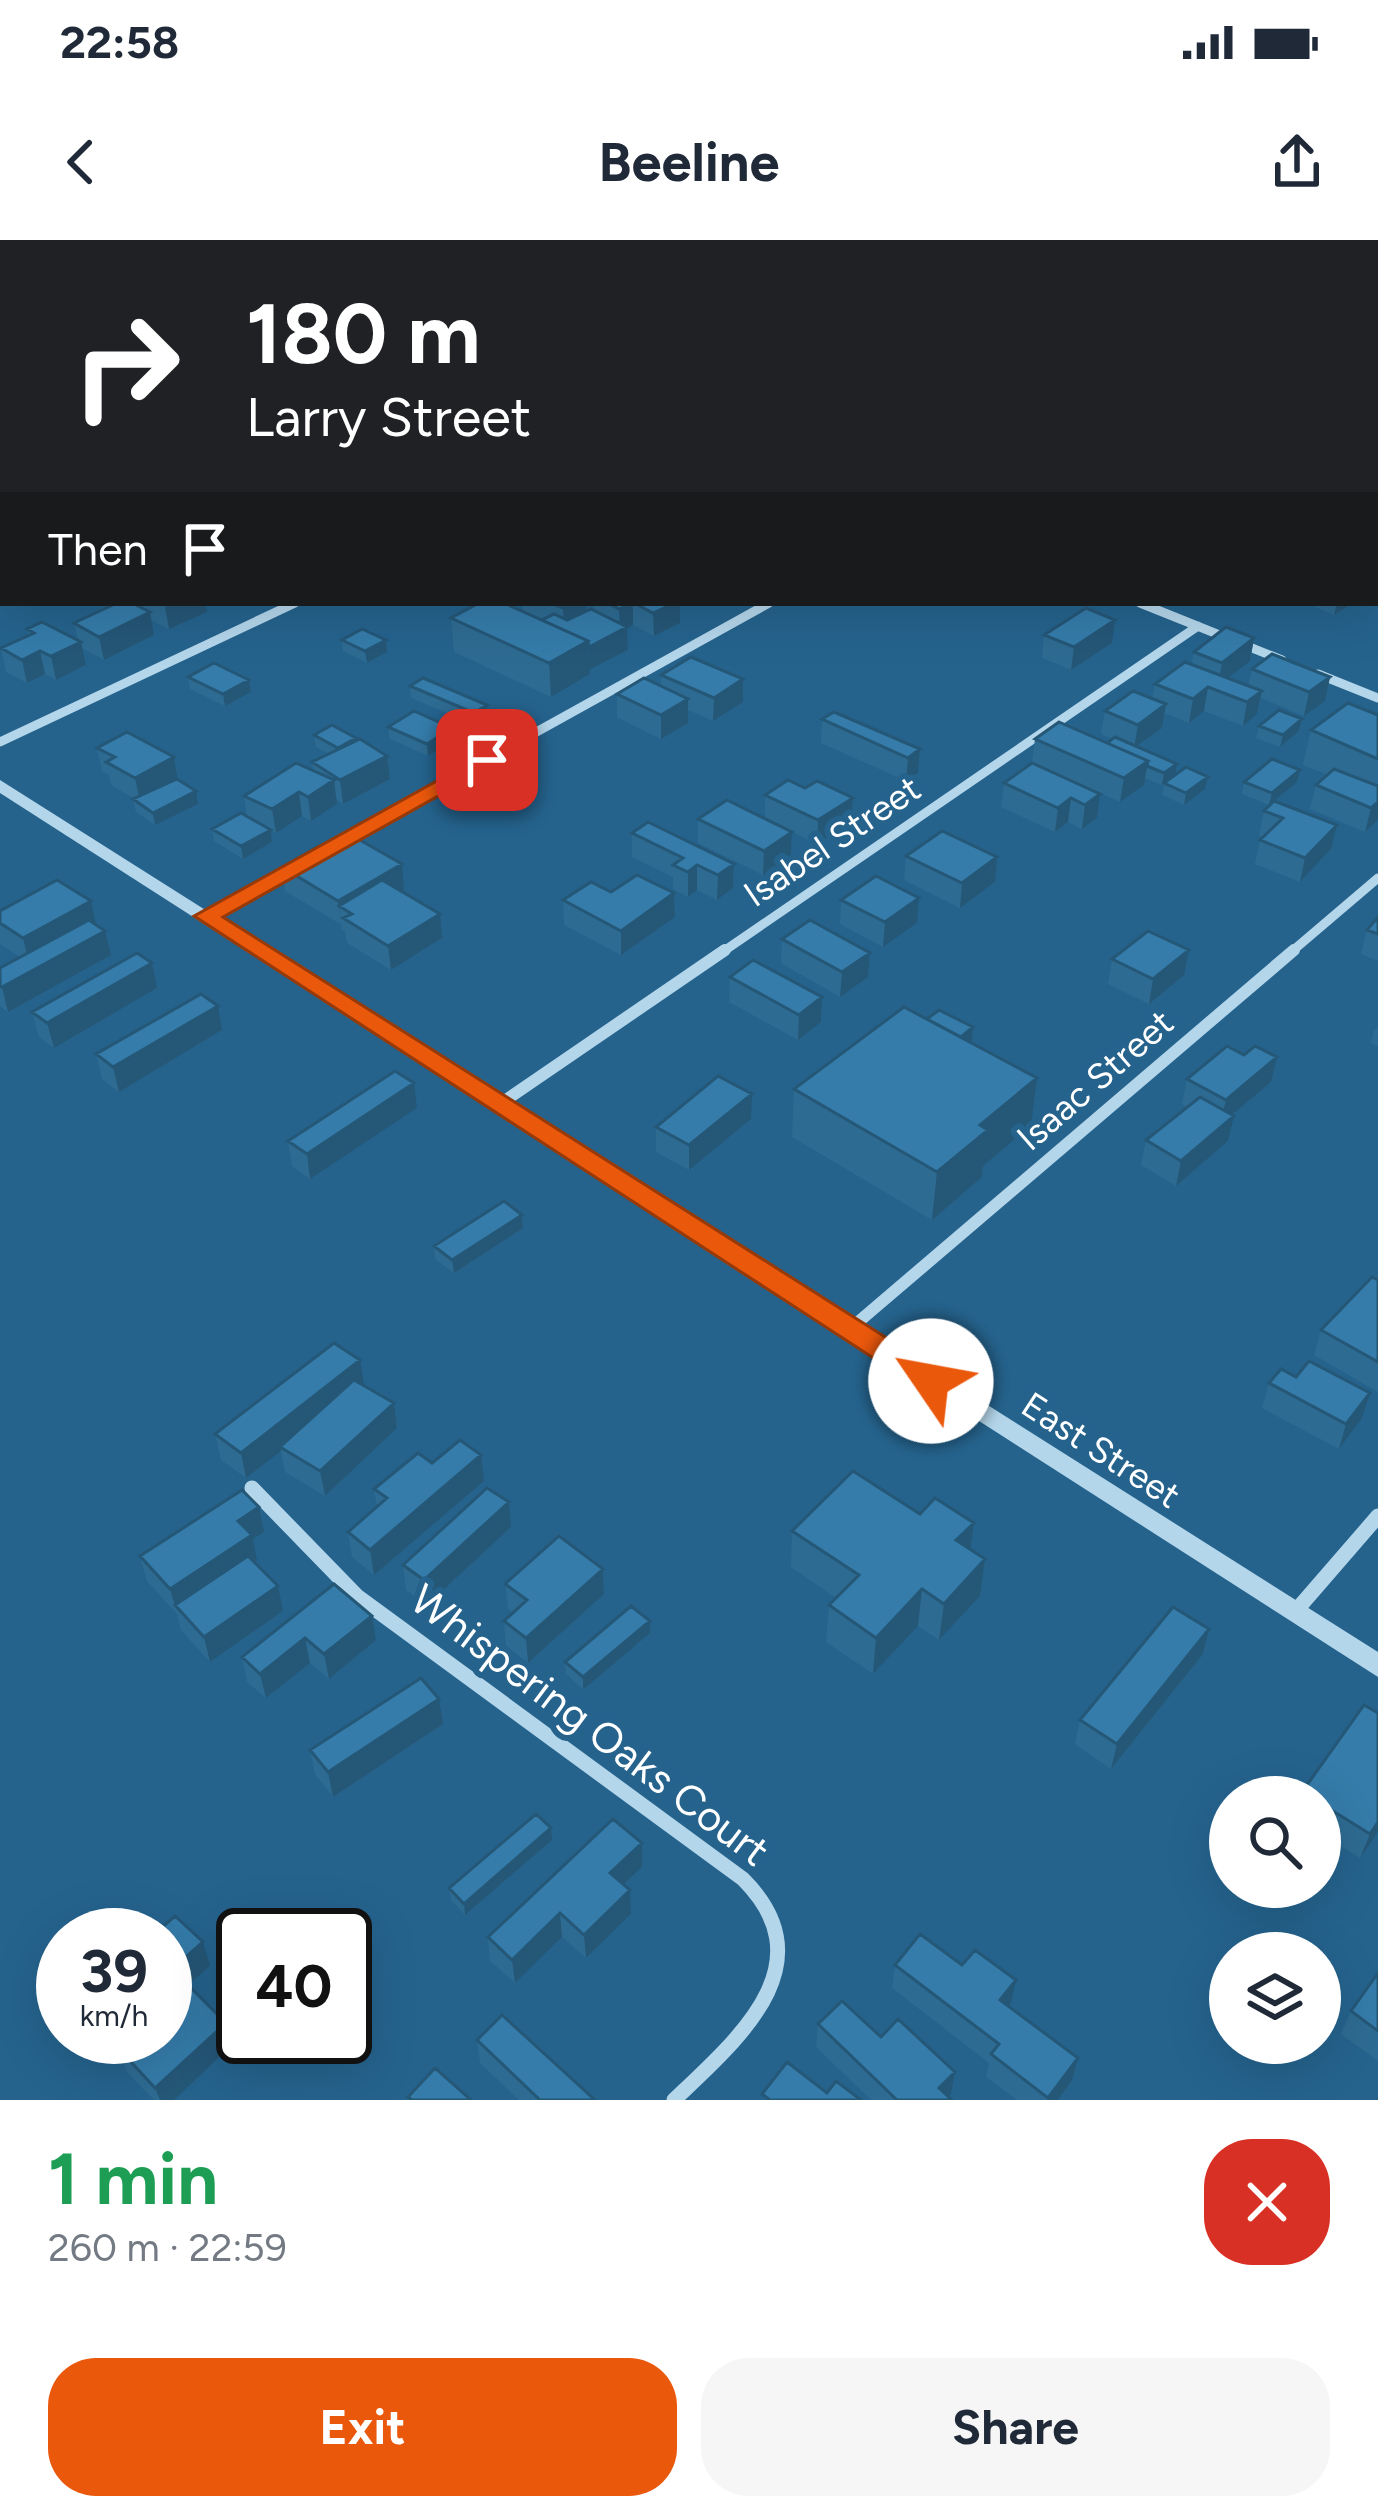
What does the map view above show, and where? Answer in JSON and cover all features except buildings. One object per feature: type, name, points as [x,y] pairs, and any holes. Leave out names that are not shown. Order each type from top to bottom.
[{"type":"street","points":[[0,742],[289,606]]},
{"type":"street","points":[[206,916],[764,606]]},
{"type":"street","points":[[1148,606],[1378,698]]},
{"type":"street","name":"Isabel Street","points":[[500,1105],[1198,626]]},
{"type":"street","name":"East Street","points":[[5,793],[206,916],[1378,1666]]},
{"type":"street","name":"Isaac Street","points":[[850,1329],[1378,878]]},
{"type":"street","name":"Whispering Oaks Court","points":[[252,1488],[357,1596],[743,1879],[768,1906],[778,1952],[771,1995],[747,2029],[674,2100]]},
{"type":"street","points":[[1294,1613],[1378,1516]]},
{"type":"route","points":[[487,760],[206,916],[931,1381]]}]
